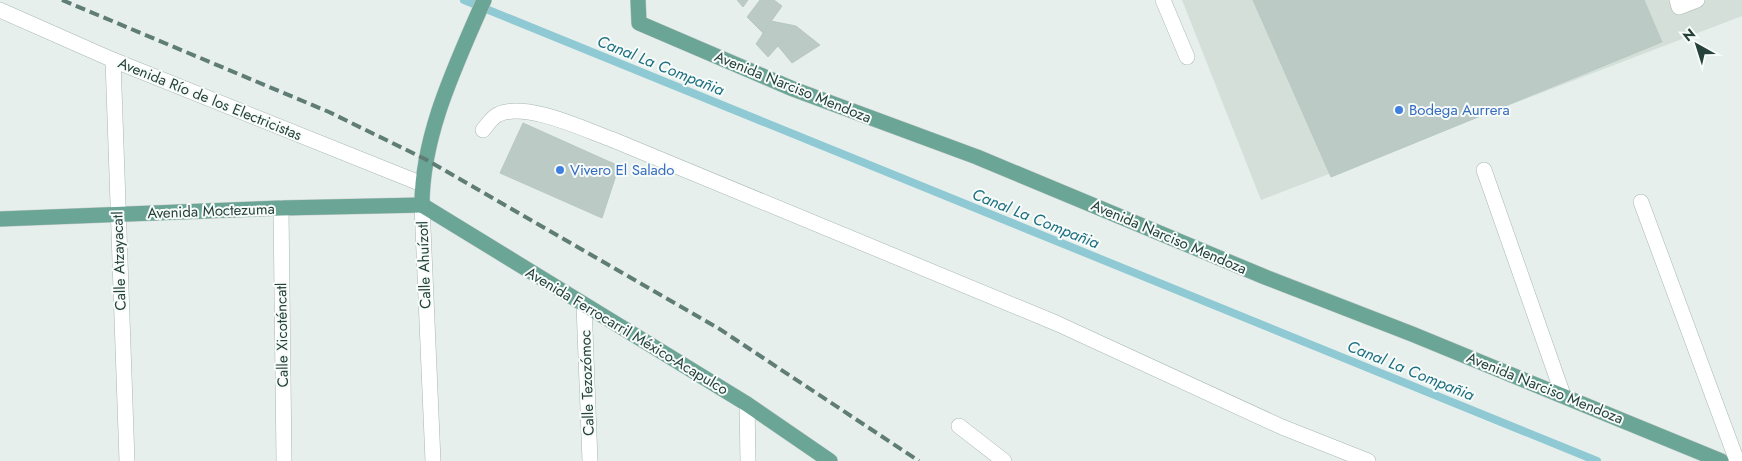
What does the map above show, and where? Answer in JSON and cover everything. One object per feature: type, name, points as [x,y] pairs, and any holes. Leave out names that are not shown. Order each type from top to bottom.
[{"type":"main road","name":"Calle Ahuízotl","points":[[422,205],[425,158],[453,74],[484,0]]},
{"type":"main road","name":"Avenida Narciso Mendoza","points":[[638,0],[639,23],[793,89],[978,157],[1265,277],[1563,395],[1721,461]]},
{"type":"main road","name":"Avenida Moctezuma","points":[[0,219],[281,208],[422,205]]},
{"type":"main road","name":"Avenida Ferrocarril México-Acapulco","points":[[422,205],[747,404],[830,461]]},
{"type":"street","points":[[1162,0],[1187,57]]},
{"type":"street","points":[[1677,0],[1679,7],[1697,0]]},
{"type":"street","name":"Avenida Río de los Electricistas","points":[[0,10],[113,60],[422,184]]},
{"type":"street","name":"Calle Atzayacatl","points":[[113,60],[126,461]]},
{"type":"street","points":[[483,130],[497,114],[511,111],[545,115],[693,173],[1056,323],[1282,426],[1368,461]]},
{"type":"street","points":[[1484,170],[1563,395]]},
{"type":"street","points":[[1641,202],[1737,461]]},
{"type":"street","name":"Calle Ahuízotl","points":[[422,205],[433,461]]},
{"type":"street","name":"Calle Xicoténcatl","points":[[281,208],[284,461]]},
{"type":"street","name":"Calle Tezozómoc","points":[[584,305],[590,461]]},
{"type":"street","points":[[747,404],[748,461]]},
{"type":"street","points":[[959,426],[1004,461]]},
{"type":"shaded area","name":"Bodega Aurrera","points":[[1182,0],[1742,0],[1742,16],[1261,200]]},
{"type":"building","points":[[737,0],[748,0],[743,7]]},
{"type":"building","points":[[760,0],[774,0],[782,6],[763,33],[747,17]]},
{"type":"building","name":"Bodega Aurrera","points":[[1253,0],[1644,0],[1662,42],[1331,177]]},
{"type":"building","points":[[771,21],[796,26],[768,57],[756,44]]},
{"type":"building","points":[[796,26],[820,45],[792,63],[778,46]]},
{"type":"building","name":"Vivero El Salado","points":[[523,123],[619,166],[602,218],[500,173]]},
{"type":"waterway","name":"Canal La Compañia","points":[[464,0],[1597,461]]},
{"type":"railway","points":[[62,0],[329,112],[425,159],[718,328],[919,461]]},
{"type":"place","name":"Bodega Aurrera","points":[[1399,110]]},
{"type":"place","name":"Vivero El Salado","points":[[560,170]]}]
